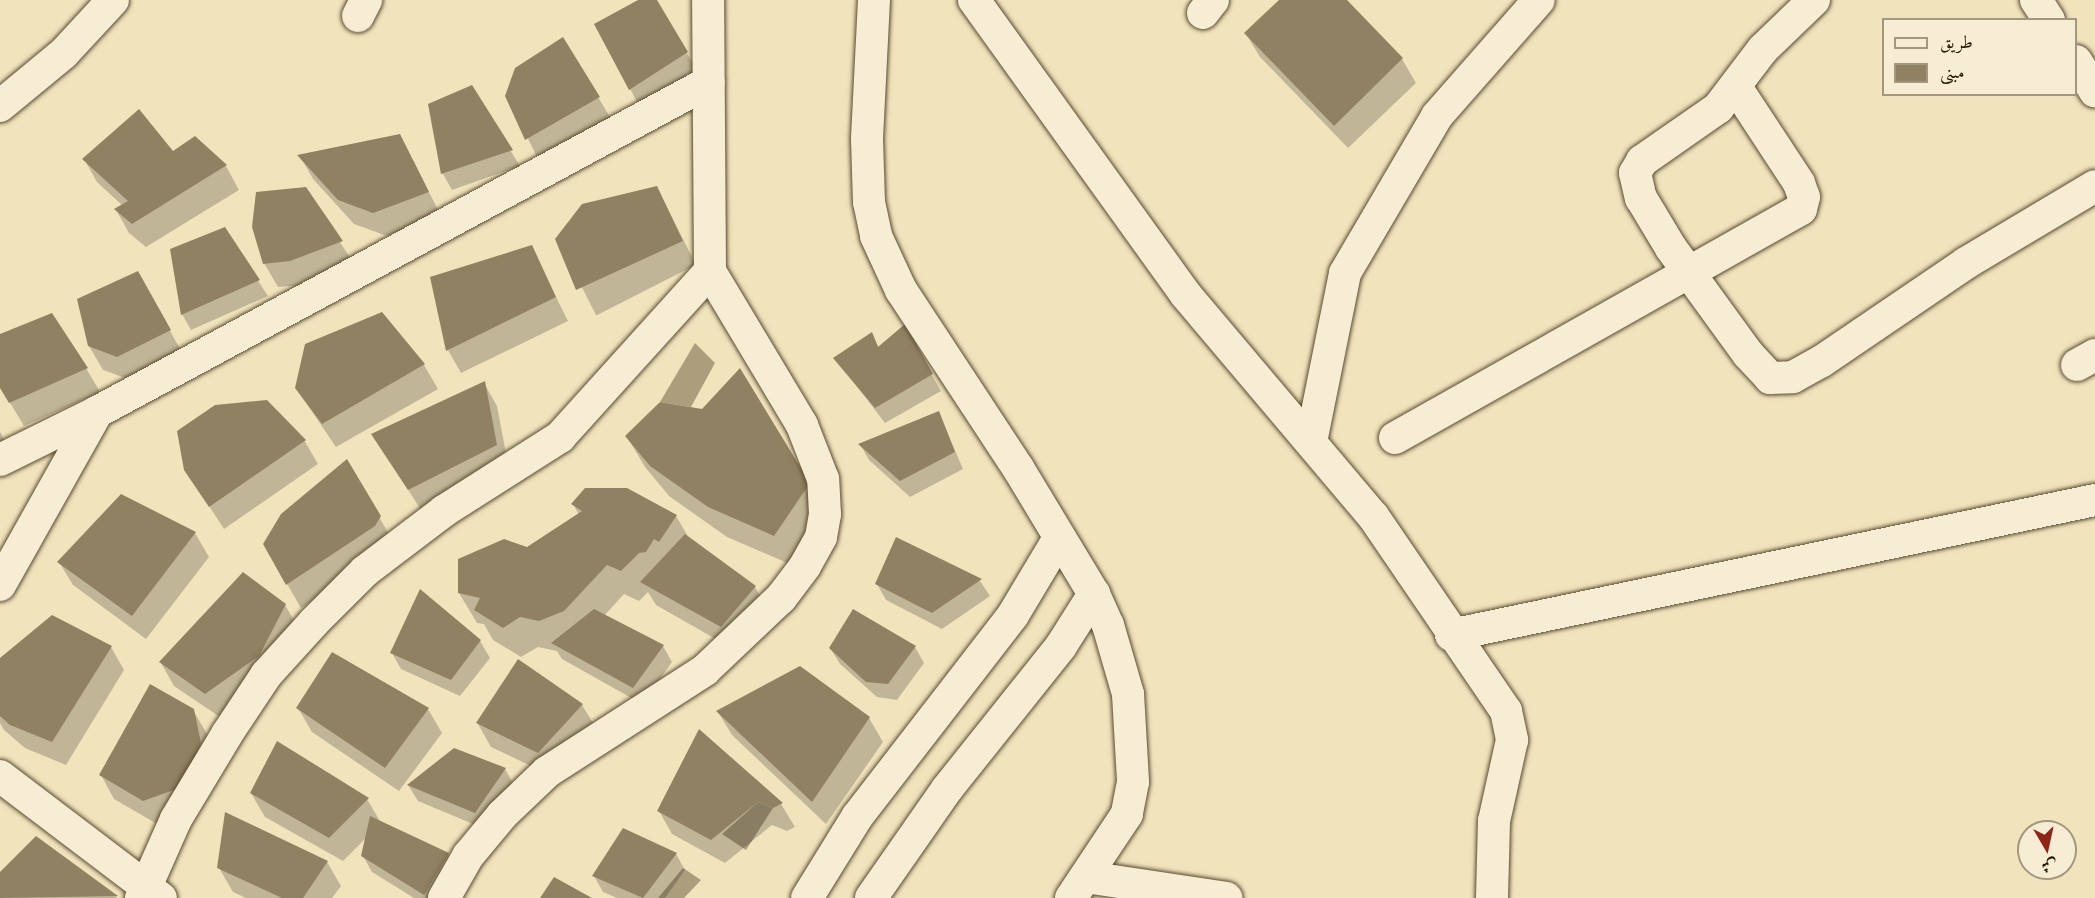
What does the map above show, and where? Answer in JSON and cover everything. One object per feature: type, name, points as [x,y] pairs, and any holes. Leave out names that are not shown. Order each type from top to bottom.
[{"type":"street","points":[[0,106],[64,53],[113,0]]},
{"type":"street","points":[[444,898],[468,856],[509,808],[547,772],[705,669],[781,598],[805,566],[821,537],[825,514],[823,479],[802,425],[710,271],[708,0]]},
{"type":"street","points":[[874,0],[867,140],[869,202],[876,236],[901,290],[1018,468],[1094,594],[1108,625],[1128,694],[1133,782],[1127,814],[1078,887],[1226,898]]},
{"type":"street","points":[[974,0],[1186,295],[1372,516],[1451,635],[1497,696],[1510,723],[1512,740],[1494,821],[1492,898]]},
{"type":"street","points":[[1311,442],[1345,273],[1437,116],[1539,0]]},
{"type":"street","points":[[1814,0],[1763,49],[1736,87],[1698,125],[1642,161],[1635,173],[1641,198],[1690,274],[1762,372],[1770,378],[1786,379],[1822,362],[1966,262],[2095,186]]},
{"type":"street","points":[[2036,0],[2048,18]]},
{"type":"street","points":[[2077,63],[2095,91]]},
{"type":"street","points":[[0,460],[97,412],[709,82]]},
{"type":"street","points":[[1395,438],[1690,274],[1801,209],[1804,203],[1800,183],[1736,87]]},
{"type":"street","points":[[0,776],[150,894],[176,819],[227,734],[266,675],[365,571],[444,511],[560,437],[710,271]]},
{"type":"street","points":[[0,585],[97,412]]},
{"type":"street","points":[[1451,635],[2095,500]]},
{"type":"street","points":[[807,898],[857,817],[1013,615],[1059,538]]},
{"type":"street","points":[[871,898],[947,789],[1060,646],[1094,594]]},
{"type":"shaded area","points":[[695,343],[715,363],[691,407],[660,402]]},
{"type":"shaded area","points":[[758,802],[773,808],[746,850],[722,834]]},
{"type":"shaded area","points":[[683,868],[701,880],[684,898],[658,898]]},
{"type":"building","points":[[638,0],[657,0],[688,52],[629,90],[594,24]]},
{"type":"building","points":[[1279,0],[1347,0],[1403,58],[1334,126],[1244,33]]},
{"type":"building","points":[[563,37],[600,97],[525,140],[505,96],[515,68]]},
{"type":"building","points":[[472,85],[513,150],[441,174],[428,104]]},
{"type":"building","points":[[139,109],[173,151],[195,136],[227,165],[132,224],[114,209],[128,201],[82,159]]},
{"type":"building","points":[[400,134],[429,192],[373,213],[338,200],[297,155]]},
{"type":"building","points":[[657,186],[683,241],[576,290],[555,239],[582,204]]},
{"type":"building","points":[[306,187],[343,241],[290,261],[263,264],[252,227],[256,192]]},
{"type":"building","points":[[225,227],[260,280],[181,315],[170,249]]},
{"type":"building","points":[[532,245],[556,297],[446,351],[430,277]]},
{"type":"building","points":[[138,271],[171,330],[117,357],[88,346],[77,299]]},
{"type":"building","points":[[382,312],[425,364],[322,424],[295,388],[305,344]]},
{"type":"building","points":[[52,313],[88,368],[9,403],[0,388],[0,334]]},
{"type":"building","points":[[905,324],[933,374],[875,408],[833,358],[872,332],[878,347]]},
{"type":"building","points":[[740,368],[810,483],[774,536],[708,507],[650,466],[625,436],[660,402],[702,409]]},
{"type":"building","points":[[485,381],[497,445],[408,490],[371,434]]},
{"type":"building","points":[[267,400],[306,440],[209,507],[184,470],[177,431],[215,405]]},
{"type":"building","points":[[939,411],[955,452],[900,481],[858,444]]},
{"type":"building","points":[[347,459],[381,516],[375,526],[286,585],[263,544],[281,514]]},
{"type":"building","points":[[585,488],[627,488],[677,515],[659,542],[654,539],[646,552],[639,553],[621,571],[607,565],[564,611],[539,621],[520,617],[503,628],[474,610],[480,598],[458,593],[458,559],[504,539],[527,547],[582,511],[571,504]]},
{"type":"building","points":[[121,494],[196,532],[132,616],[57,562]]},
{"type":"building","points":[[685,534],[756,586],[721,627],[640,582]]},
{"type":"building","points":[[896,537],[982,579],[932,613],[875,584]]},
{"type":"building","points":[[243,572],[286,604],[259,656],[205,694],[159,662]]},
{"type":"building","points":[[420,589],[481,640],[451,680],[390,653]]},
{"type":"building","points":[[594,609],[664,645],[633,688],[551,643]]},
{"type":"building","points":[[853,609],[916,646],[888,684],[866,682],[829,648]]},
{"type":"building","points":[[52,615],[112,646],[52,742],[10,725],[0,716],[0,658]]},
{"type":"building","points":[[332,652],[429,708],[385,768],[296,708]]},
{"type":"building","points":[[518,659],[583,704],[538,753],[476,723]]},
{"type":"building","points":[[800,666],[870,717],[812,802],[716,711]]},
{"type":"building","points":[[150,684],[194,709],[201,743],[182,787],[143,801],[99,775]]},
{"type":"building","points":[[699,729],[783,803],[773,808],[758,802],[711,840],[657,811]]},
{"type":"building","points":[[277,741],[369,798],[329,838],[250,793]]},
{"type":"building","points":[[454,748],[506,768],[475,813],[407,785]]},
{"type":"building","points":[[225,812],[328,861],[303,898],[282,898],[217,868]]},
{"type":"building","points":[[370,816],[449,853],[424,895],[361,856]]},
{"type":"building","points":[[623,828],[677,853],[643,898],[592,876]]},
{"type":"building","points":[[36,836],[118,896],[0,898],[0,872]]},
{"type":"building","points":[[554,877],[592,898],[540,898]]}]
